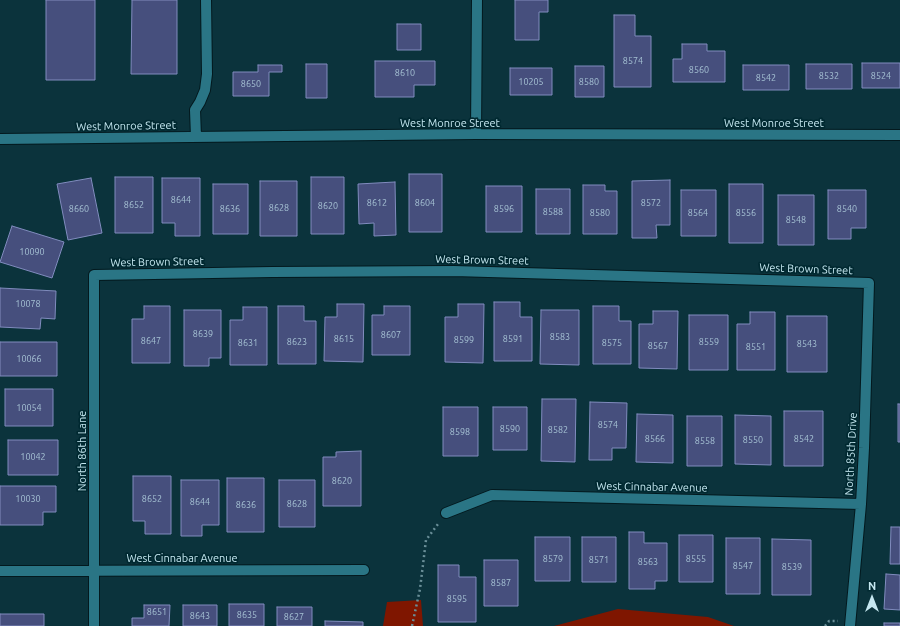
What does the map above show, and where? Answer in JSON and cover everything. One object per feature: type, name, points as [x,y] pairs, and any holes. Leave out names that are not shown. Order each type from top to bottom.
[{"type":"street","points":[[196,137],[195,110],[205,90],[207,74],[206,0]]},
{"type":"street","points":[[476,134],[477,0]]},
{"type":"street","name":"West Monroe Street","points":[[0,139],[476,134],[900,135]]},
{"type":"street","name":"West Brown Street","points":[[94,275],[454,270],[869,283]]},
{"type":"street","name":"North 86th Lane","points":[[94,275],[94,626]]},
{"type":"street","name":"North 85th Drive","points":[[850,626],[864,448],[869,283]]},
{"type":"street","name":"West Cinnabar Avenue","points":[[446,513],[492,495],[860,504]]},
{"type":"street","name":"West Cinnabar Avenue","points":[[0,571],[364,570]]},
{"type":"path","points":[[412,626],[420,590],[426,540],[446,513]]},
{"type":"shaded area","points":[[421,600],[423,626],[383,626],[387,602]]},
{"type":"shaded area","points":[[618,609],[708,617],[734,626],[554,626]]},
{"type":"building","points":[[46,0],[95,0],[95,80],[46,80]]},
{"type":"building","points":[[132,0],[177,0],[177,74],[131,74]]},
{"type":"building","points":[[515,0],[548,0],[548,12],[539,12],[539,40],[515,40]]},
{"type":"building","points":[[614,15],[635,15],[635,36],[651,36],[651,87],[614,87]]},
{"type":"building","points":[[397,24],[421,24],[421,50],[397,50]]},
{"type":"building","points":[[682,44],[707,44],[707,51],[725,51],[725,82],[673,82],[673,59],[682,59]]},
{"type":"building","points":[[375,61],[435,61],[435,85],[414,85],[414,97],[375,97]]},
{"type":"building","points":[[862,63],[900,63],[900,88],[862,88]]},
{"type":"building","points":[[306,64],[327,64],[327,98],[306,98]]},
{"type":"building","points":[[806,64],[852,64],[852,89],[806,89]]},
{"type":"building","points":[[258,65],[282,65],[282,72],[269,72],[269,96],[233,96],[233,72],[258,72]]},
{"type":"building","points":[[743,65],[789,65],[789,90],[743,90]]},
{"type":"building","points":[[575,66],[604,66],[604,97],[575,97]]},
{"type":"building","points":[[510,68],[552,68],[552,95],[510,95]]},
{"type":"building","points":[[409,174],[442,174],[442,232],[409,232]]},
{"type":"building","points":[[115,177],[153,177],[153,233],[115,233]]},
{"type":"building","points":[[311,177],[344,177],[344,234],[311,234]]},
{"type":"building","points":[[91,178],[102,233],[68,240],[57,184]]},
{"type":"building","points":[[162,178],[200,178],[200,236],[175,236],[175,223],[162,223]]},
{"type":"building","points":[[670,180],[670,225],[656,225],[657,238],[632,238],[632,181]]},
{"type":"building","points":[[260,181],[297,181],[297,236],[260,236]]},
{"type":"building","points":[[395,182],[396,235],[374,236],[374,223],[359,224],[358,184]]},
{"type":"building","points":[[213,184],[248,184],[248,234],[213,234]]},
{"type":"building","points":[[729,184],[763,184],[763,243],[729,243]]},
{"type":"building","points":[[583,185],[605,185],[605,191],[617,191],[617,234],[583,234]]},
{"type":"building","points":[[486,186],[522,186],[522,232],[486,232]]},
{"type":"building","points":[[536,189],[570,189],[570,234],[536,234]]},
{"type":"building","points":[[681,190],[716,190],[716,236],[681,236]]},
{"type":"building","points":[[828,190],[866,190],[866,228],[851,228],[851,239],[828,239]]},
{"type":"building","points":[[778,195],[814,195],[814,245],[778,245]]},
{"type":"building","points":[[12,226],[64,242],[52,278],[0,262]]},
{"type":"building","points":[[0,288],[56,291],[55,319],[41,318],[40,329],[0,327]]},
{"type":"building","points":[[494,302],[520,302],[520,317],[532,317],[532,361],[494,361]]},
{"type":"building","points":[[337,304],[364,304],[363,362],[324,361],[325,317],[337,317]]},
{"type":"building","points":[[458,304],[484,304],[483,363],[445,362],[445,317],[458,317]]},
{"type":"building","points":[[144,306],[170,306],[170,363],[132,363],[132,319],[144,319]]},
{"type":"building","points":[[278,306],[304,306],[304,321],[316,321],[316,364],[278,364]]},
{"type":"building","points":[[384,306],[410,306],[410,355],[372,355],[372,315],[384,315]]},
{"type":"building","points":[[593,306],[619,306],[619,321],[631,321],[631,364],[593,364]]},
{"type":"building","points":[[243,307],[267,307],[267,365],[230,365],[230,320],[243,320]]},
{"type":"building","points":[[184,310],[221,310],[221,358],[209,358],[209,366],[184,366]]},
{"type":"building","points":[[541,310],[579,310],[579,365],[540,364]]},
{"type":"building","points":[[653,311],[678,311],[677,369],[639,368],[639,324],[653,324]]},
{"type":"building","points":[[750,312],[775,312],[775,370],[737,370],[737,324],[750,324]]},
{"type":"building","points":[[689,315],[728,315],[728,370],[689,370]]},
{"type":"building","points":[[787,316],[827,316],[827,372],[787,372]]},
{"type":"building","points":[[0,342],[57,342],[57,376],[0,376]]},
{"type":"building","points":[[5,389],[53,389],[53,426],[5,426]]},
{"type":"building","points":[[542,399],[576,399],[575,462],[541,461]]},
{"type":"building","points":[[590,402],[627,403],[626,448],[612,448],[612,460],[589,460]]},
{"type":"building","points":[[898,404],[900,404],[900,442],[898,442]]},
{"type":"building","points":[[443,407],[478,407],[478,456],[443,456]]},
{"type":"building","points":[[493,407],[527,407],[527,450],[493,450]]},
{"type":"building","points":[[784,411],[823,411],[823,466],[784,466]]},
{"type":"building","points":[[637,414],[673,415],[673,463],[636,462]]},
{"type":"building","points":[[735,415],[771,416],[771,465],[735,464]]},
{"type":"building","points":[[687,416],[722,416],[722,466],[687,466]]},
{"type":"building","points":[[8,440],[58,440],[58,475],[8,475]]},
{"type":"building","points":[[361,451],[361,506],[323,506],[323,457],[336,457],[336,452]]},
{"type":"building","points":[[133,476],[171,476],[171,534],[145,534],[145,521],[133,521]]},
{"type":"building","points":[[227,478],[264,478],[264,532],[227,532]]},
{"type":"building","points":[[181,480],[219,480],[219,525],[202,525],[202,536],[181,536]]},
{"type":"building","points":[[279,480],[315,480],[315,527],[279,527]]},
{"type":"building","points":[[0,486],[56,486],[56,512],[43,512],[43,525],[0,525]]},
{"type":"building","points":[[891,527],[900,527],[900,564],[890,564]]},
{"type":"building","points":[[629,532],[644,532],[644,543],[667,543],[667,581],[655,581],[655,589],[629,589]]},
{"type":"building","points":[[679,535],[713,535],[713,582],[679,582]]},
{"type":"building","points":[[535,537],[570,537],[570,581],[535,581]]},
{"type":"building","points":[[582,537],[616,537],[616,582],[582,582]]},
{"type":"building","points":[[726,538],[760,538],[760,594],[726,594]]},
{"type":"building","points":[[772,539],[811,540],[811,595],[772,595]]},
{"type":"building","points":[[484,560],[518,560],[518,606],[484,606]]},
{"type":"building","points":[[438,565],[459,565],[459,577],[476,577],[476,622],[438,622]]},
{"type":"building","points":[[886,574],[900,575],[900,610],[884,609]]},
{"type":"building","points":[[229,604],[264,604],[264,626],[229,626]]},
{"type":"building","points":[[144,605],[170,605],[169,626],[132,626],[132,618],[144,618]]},
{"type":"building","points":[[183,605],[217,605],[217,626],[183,626]]},
{"type":"building","points":[[277,607],[312,607],[312,626],[277,626]]},
{"type":"building","points":[[0,614],[44,614],[44,626],[0,626]]},
{"type":"building","points":[[325,621],[363,622],[363,626],[325,626]]},
{"type":"building","points":[[884,623],[900,623],[900,626],[884,626]]}]
